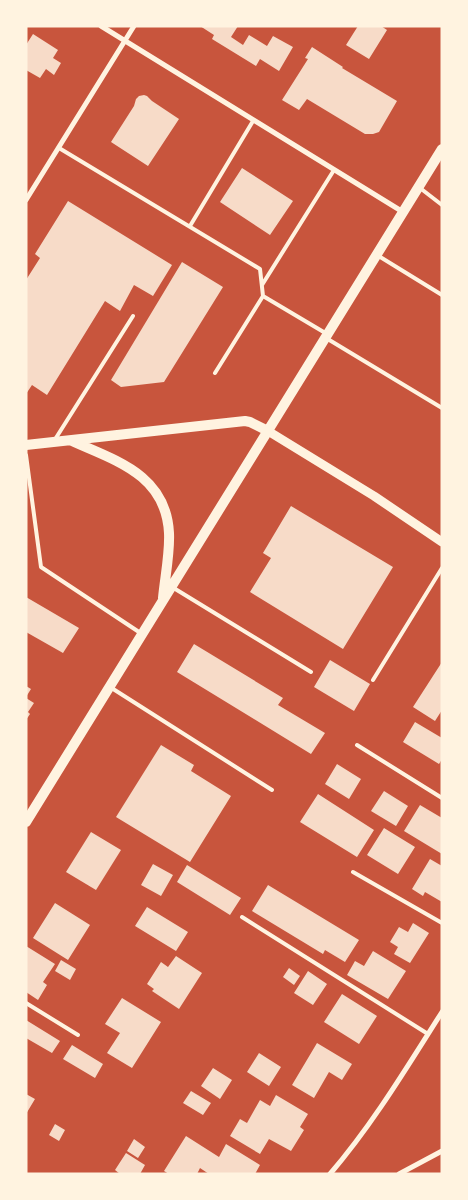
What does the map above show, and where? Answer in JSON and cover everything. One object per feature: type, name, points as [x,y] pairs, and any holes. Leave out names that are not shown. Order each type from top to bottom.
[{"type":"main road","points":[[26,822],[442,149]]},
{"type":"main road","points":[[26,445],[245,421],[268,432]]},
{"type":"main road","points":[[72,440],[136,471],[154,488],[160,498],[165,510],[169,532],[162,601]]},
{"type":"street","points":[[101,26],[403,212]]},
{"type":"street","points":[[26,200],[134,26]]},
{"type":"street","points":[[268,432],[374,496],[442,542]]},
{"type":"street","points":[[330,1174],[378,1112],[442,1012]]},
{"type":"street","points":[[399,1174],[442,1151]]},
{"type":"lane","points":[[190,226],[253,121]]},
{"type":"lane","points":[[59,148],[260,269],[264,296],[215,373]]},
{"type":"lane","points":[[262,285],[334,170]]},
{"type":"lane","points":[[418,187],[442,205]]},
{"type":"lane","points":[[377,255],[442,295]]},
{"type":"lane","points":[[264,296],[442,408]]},
{"type":"lane","points":[[52,443],[133,316]]},
{"type":"lane","points":[[26,454],[41,568],[142,634]]},
{"type":"lane","points":[[373,680],[442,568]]},
{"type":"lane","points":[[172,587],[311,672]]},
{"type":"lane","points":[[110,687],[272,790]]},
{"type":"lane","points":[[357,745],[442,798]]},
{"type":"lane","points":[[353,872],[442,923]]},
{"type":"lane","points":[[242,917],[428,1034]]},
{"type":"lane","points":[[26,1003],[78,1035]]},
{"type":"building","points":[[200,26],[238,26],[231,37],[243,45],[249,35],[267,46],[273,36],[293,47],[279,71],[260,59],[256,66],[212,39],[214,35]]},
{"type":"building","points":[[358,26],[381,26],[387,30],[369,59],[346,45]]},
{"type":"building","points":[[33,34],[58,50],[53,58],[61,63],[54,75],[46,69],[40,78],[26,70],[26,45]]},
{"type":"building","points":[[312,47],[342,68],[397,101],[379,132],[365,134],[307,99],[299,110],[282,100],[308,59],[305,58]]},
{"type":"building","points":[[144,95],[179,119],[148,166],[111,142],[134,106],[136,99]]},
{"type":"building","points":[[242,168],[293,201],[270,235],[220,202]]},
{"type":"building","points":[[68,201],[172,265],[153,296],[134,285],[120,311],[105,301],[47,395],[32,385],[26,394],[26,280],[40,258],[35,254]]},
{"type":"building","points":[[182,262],[223,287],[164,382],[121,387],[111,380]]},
{"type":"building","points":[[291,506],[393,567],[343,649],[250,592],[271,558],[263,553]]},
{"type":"building","points":[[26,597],[79,628],[63,653],[26,632]]},
{"type":"building","points":[[194,644],[283,698],[278,705],[325,733],[311,754],[177,672]]},
{"type":"building","points":[[330,660],[370,684],[354,711],[314,687]]},
{"type":"building","points":[[442,662],[442,710],[435,721],[413,707]]},
{"type":"building","points":[[26,686],[31,689],[26,697]]},
{"type":"building","points":[[26,698],[34,703],[28,712],[30,714],[26,720]]},
{"type":"building","points":[[415,722],[442,738],[442,759],[439,764],[403,742]]},
{"type":"building","points":[[161,745],[194,765],[191,771],[231,796],[190,862],[116,817]]},
{"type":"building","points":[[337,764],[361,779],[349,799],[325,784]]},
{"type":"building","points":[[384,791],[408,806],[396,826],[371,811]]},
{"type":"building","points":[[318,794],[374,830],[357,857],[300,822]]},
{"type":"building","points":[[420,805],[442,818],[442,854],[404,831]]},
{"type":"building","points":[[384,828],[415,847],[398,874],[367,855]]},
{"type":"building","points":[[91,832],[121,850],[96,890],[66,872]]},
{"type":"building","points":[[430,859],[442,866],[442,902],[425,892],[423,896],[412,889]]},
{"type":"building","points":[[153,864],[173,875],[161,896],[141,885]]},
{"type":"building","points":[[187,865],[241,898],[230,915],[177,882]]},
{"type":"building","points":[[268,885],[359,940],[345,962],[325,950],[323,954],[252,911]]},
{"type":"building","points":[[55,903],[90,925],[68,960],[33,938]]},
{"type":"building","points":[[147,907],[188,932],[176,951],[135,926]]},
{"type":"building","points":[[413,923],[429,933],[410,963],[394,954],[398,947],[390,942],[399,927],[408,932]]},
{"type":"building","points":[[26,946],[55,964],[43,982],[47,985],[38,1000],[26,992]]},
{"type":"building","points":[[373,951],[406,971],[388,999],[347,975],[355,961],[364,966]]},
{"type":"building","points":[[176,956],[202,973],[179,1009],[152,991],[154,989],[147,984],[161,962],[168,967]]},
{"type":"building","points":[[61,960],[76,969],[70,980],[55,971]]},
{"type":"building","points":[[289,968],[300,976],[294,985],[283,977]]},
{"type":"building","points":[[308,971],[327,984],[313,1005],[294,993]]},
{"type":"building","points":[[342,994],[377,1016],[359,1044],[324,1022]]},
{"type":"building","points":[[122,998],[161,1022],[132,1068],[107,1053],[120,1033],[105,1024]]},
{"type":"building","points":[[26,1020],[60,1041],[52,1053],[26,1038]]},
{"type":"building","points":[[317,1043],[352,1064],[342,1080],[329,1072],[314,1098],[292,1085]]},
{"type":"building","points":[[72,1045],[103,1064],[95,1078],[63,1059]]},
{"type":"building","points":[[259,1053],[281,1067],[269,1086],[247,1072]]},
{"type":"building","points":[[213,1068],[232,1080],[220,1099],[201,1086]]},
{"type":"building","points":[[191,1091],[211,1103],[203,1115],[183,1103]]},
{"type":"building","points":[[26,1094],[35,1099],[26,1114]]},
{"type":"building","points":[[276,1095],[308,1114],[300,1127],[304,1130],[291,1151],[269,1139],[260,1154],[230,1136],[240,1119],[247,1123],[260,1100],[270,1106]]},
{"type":"building","points":[[55,1124],[65,1130],[59,1141],[49,1135]]},
{"type":"building","points":[[186,1136],[219,1157],[226,1144],[260,1165],[255,1174],[209,1174],[200,1168],[197,1174],[169,1174],[164,1171]]},
{"type":"building","points":[[134,1139],[145,1147],[138,1158],[127,1151]]},
{"type":"building","points":[[126,1153],[145,1165],[140,1174],[120,1174],[115,1170]]}]
